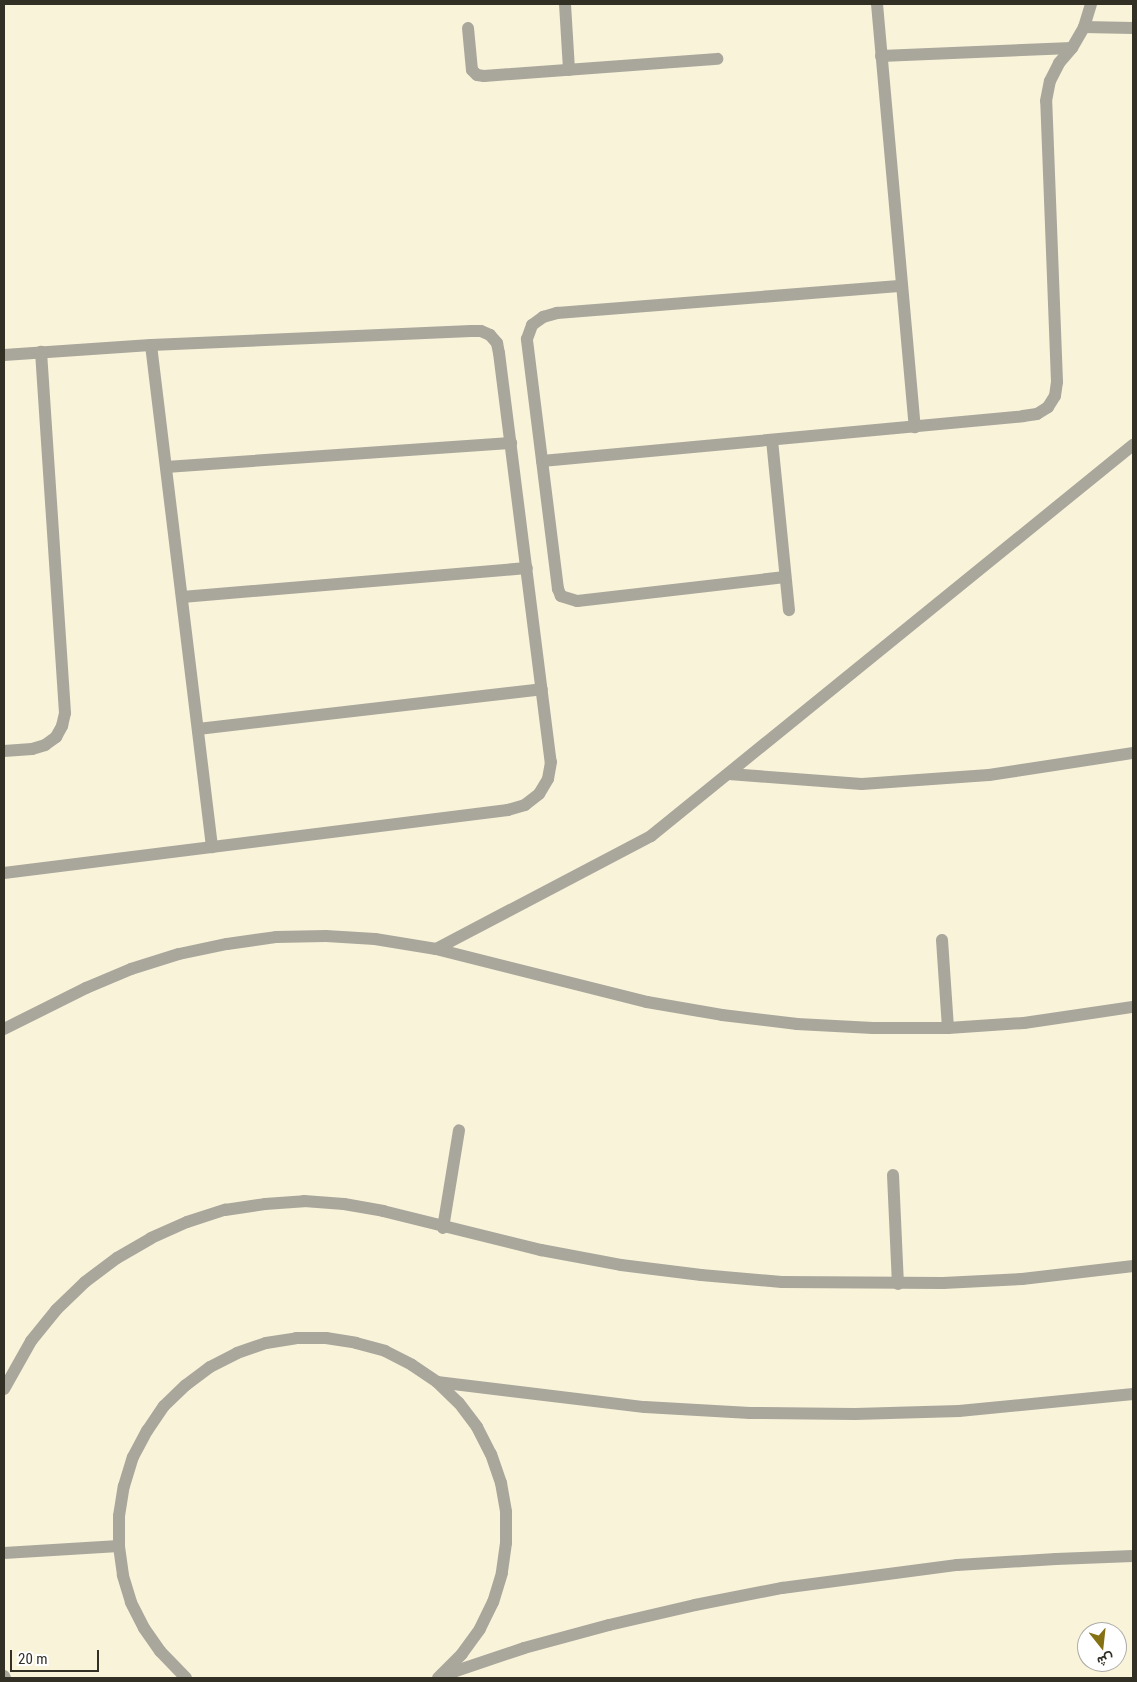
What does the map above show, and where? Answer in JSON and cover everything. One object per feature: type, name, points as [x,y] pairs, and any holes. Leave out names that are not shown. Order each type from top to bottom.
[{"type":"street","points":[[565,4],[569,70]]},
{"type":"street","points":[[877,4],[915,427]]},
{"type":"street","points":[[542,460],[915,427],[1037,414],[1048,407],[1055,396],[1057,382],[1046,101],[1053,75],[1084,27],[1091,4]]},
{"type":"street","points":[[1084,27],[1133,28]]},
{"type":"street","points":[[468,28],[471,64],[477,75],[569,70],[717,58]]},
{"type":"street","points":[[882,56],[1072,48]]},
{"type":"street","points":[[786,577],[577,601],[566,600],[561,596],[558,589],[527,339],[532,326],[543,317],[557,313],[902,286]]},
{"type":"street","points":[[4,355],[151,345],[481,331],[490,335],[497,343],[551,762],[548,779],[539,794],[525,805],[508,810],[4,873]]},
{"type":"street","points":[[151,345],[212,847]]},
{"type":"street","points":[[4,751],[32,749],[45,745],[56,737],[62,726],[65,713],[41,352]]},
{"type":"street","points":[[772,440],[789,610]]},
{"type":"street","points":[[166,466],[511,443]]},
{"type":"street","points":[[436,949],[651,836],[1133,445]]},
{"type":"street","points":[[182,597],[527,568]]},
{"type":"street","points":[[198,730],[542,689]]},
{"type":"street","points":[[729,774],[871,783],[989,775],[1133,754]]},
{"type":"street","points":[[4,1029],[50,1005],[131,969],[179,954],[227,944],[276,938],[326,936],[375,939],[436,949],[647,1002],[722,1015],[797,1024],[873,1028],[948,1028],[1024,1023],[1133,1007]]},
{"type":"street","points":[[942,940],[948,1028]]},
{"type":"street","points":[[443,1228],[459,1130]]},
{"type":"street","points":[[893,1175],[898,1284]]},
{"type":"street","points":[[4,1389],[31,1342],[56,1310],[85,1282],[117,1258],[151,1238],[187,1222],[225,1210],[265,1204],[304,1202],[364,1208],[541,1250],[621,1265],[701,1275],[782,1282],[898,1284],[1022,1279],[1133,1266]]},
{"type":"street","points":[[186,1678],[160,1651],[144,1628],[131,1602],[123,1574],[119,1546],[119,1516],[124,1486],[133,1458],[147,1431],[164,1406],[186,1385],[217,1363],[237,1353],[266,1343],[296,1338],[326,1338],[356,1342],[385,1351],[412,1364],[437,1382],[459,1403],[477,1427],[491,1454],[501,1483],[506,1512],[506,1543],[502,1573],[493,1602],[480,1629],[462,1654],[440,1677]]},
{"type":"street","points":[[437,1382],[636,1406],[750,1413],[855,1414],[959,1411],[1133,1394]]},
{"type":"street","points":[[4,1553],[119,1546]]},
{"type":"street","points":[[440,1677],[524,1648],[609,1625],[695,1605],[782,1588],[957,1565],[1133,1556]]}]
